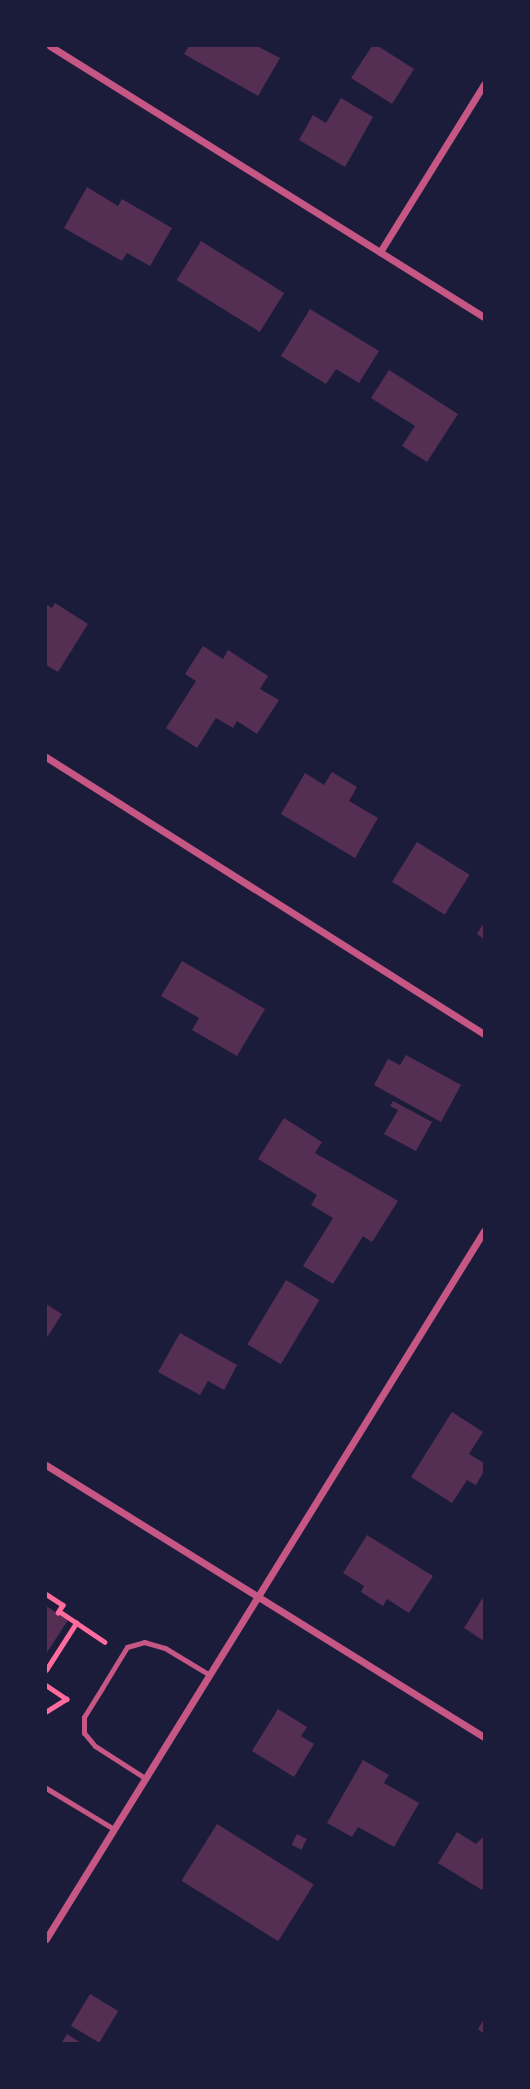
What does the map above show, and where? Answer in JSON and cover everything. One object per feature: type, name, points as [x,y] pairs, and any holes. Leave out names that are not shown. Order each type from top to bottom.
[{"type":"street","points":[[50,46],[485,317]]},
{"type":"street","points":[[380,252],[485,84]]},
{"type":"street","points":[[46,757],[485,1034]]},
{"type":"street","points":[[46,1939],[485,1231]]},
{"type":"street","points":[[46,1465],[485,1737]]},
{"type":"lane","points":[[145,1778],[95,1746],[84,1733],[84,1717],[127,1647],[144,1642],[165,1648],[210,1675]]},
{"type":"lane","points":[[46,1788],[114,1829]]},
{"type":"path","points":[[46,1594],[63,1605],[59,1612],[105,1642]]},
{"type":"path","points":[[46,1671],[76,1623]]},
{"type":"path","points":[[46,1685],[67,1699],[46,1712]]},
{"type":"building","points":[[189,46],[257,46],[280,58],[258,96],[184,54]]},
{"type":"building","points":[[372,46],[378,46],[414,69],[392,104],[351,78]]},
{"type":"building","points":[[341,98],[373,117],[345,167],[299,140],[313,115],[326,123]]},
{"type":"building","points":[[87,187],[118,206],[122,199],[172,228],[150,266],[127,253],[122,261],[64,228]]},
{"type":"building","points":[[201,241],[284,293],[260,332],[177,280]]},
{"type":"building","points":[[310,309],[379,351],[359,383],[336,369],[326,384],[281,356]]},
{"type":"building","points":[[389,370],[458,414],[427,462],[402,446],[415,426],[371,398]]},
{"type":"building","points":[[55,603],[88,624],[58,672],[46,665],[46,604],[52,608]]},
{"type":"building","points":[[203,646],[223,659],[228,650],[268,676],[260,689],[279,700],[257,734],[237,721],[233,728],[216,718],[197,748],[166,728],[196,681],[185,674]]},
{"type":"building","points":[[332,772],[357,787],[349,801],[378,818],[355,858],[281,814],[305,773],[324,785]]},
{"type":"building","points":[[417,842],[470,875],[445,915],[392,882]]},
{"type":"building","points":[[484,923],[484,939],[477,934]]},
{"type":"building","points":[[182,961],[265,1009],[237,1056],[192,1030],[199,1018],[161,996]]},
{"type":"building","points":[[406,1055],[461,1085],[441,1122],[374,1085],[388,1059],[400,1065]]},
{"type":"building","points":[[393,1101],[432,1122],[416,1151],[384,1134],[398,1110],[390,1106]]},
{"type":"building","points":[[284,1118],[322,1142],[315,1153],[398,1201],[372,1242],[363,1236],[333,1284],[303,1266],[333,1218],[311,1205],[317,1195],[258,1159]]},
{"type":"building","points":[[286,1280],[319,1300],[281,1364],[247,1344]]},
{"type":"building","points":[[46,1304],[62,1314],[46,1339]]},
{"type":"building","points":[[180,1333],[237,1365],[224,1390],[208,1381],[200,1395],[158,1372]]},
{"type":"building","points":[[452,1412],[483,1432],[469,1454],[484,1463],[484,1471],[476,1485],[467,1480],[452,1503],[411,1477]]},
{"type":"building","points":[[367,1535],[433,1576],[409,1613],[387,1599],[383,1606],[361,1592],[364,1586],[343,1573]]},
{"type":"building","points":[[484,1596],[484,1641],[464,1628]]},
{"type":"building","points":[[46,1606],[68,1620],[46,1654]]},
{"type":"building","points":[[278,1709],[307,1727],[301,1736],[314,1744],[294,1777],[252,1751]]},
{"type":"building","points":[[363,1760],[389,1775],[384,1783],[419,1803],[394,1847],[358,1827],[352,1837],[327,1823]]},
{"type":"building","points":[[217,1824],[314,1884],[278,1941],[181,1881]]},
{"type":"building","points":[[457,1832],[476,1844],[484,1836],[482,1890],[438,1863]]},
{"type":"building","points":[[297,1834],[307,1839],[301,1850],[292,1845]]},
{"type":"building","points":[[90,1994],[118,2011],[99,2043],[71,2026]]},
{"type":"building","points":[[484,2019],[484,2034],[478,2029]]},
{"type":"building","points":[[67,2034],[83,2044],[61,2044]]}]
